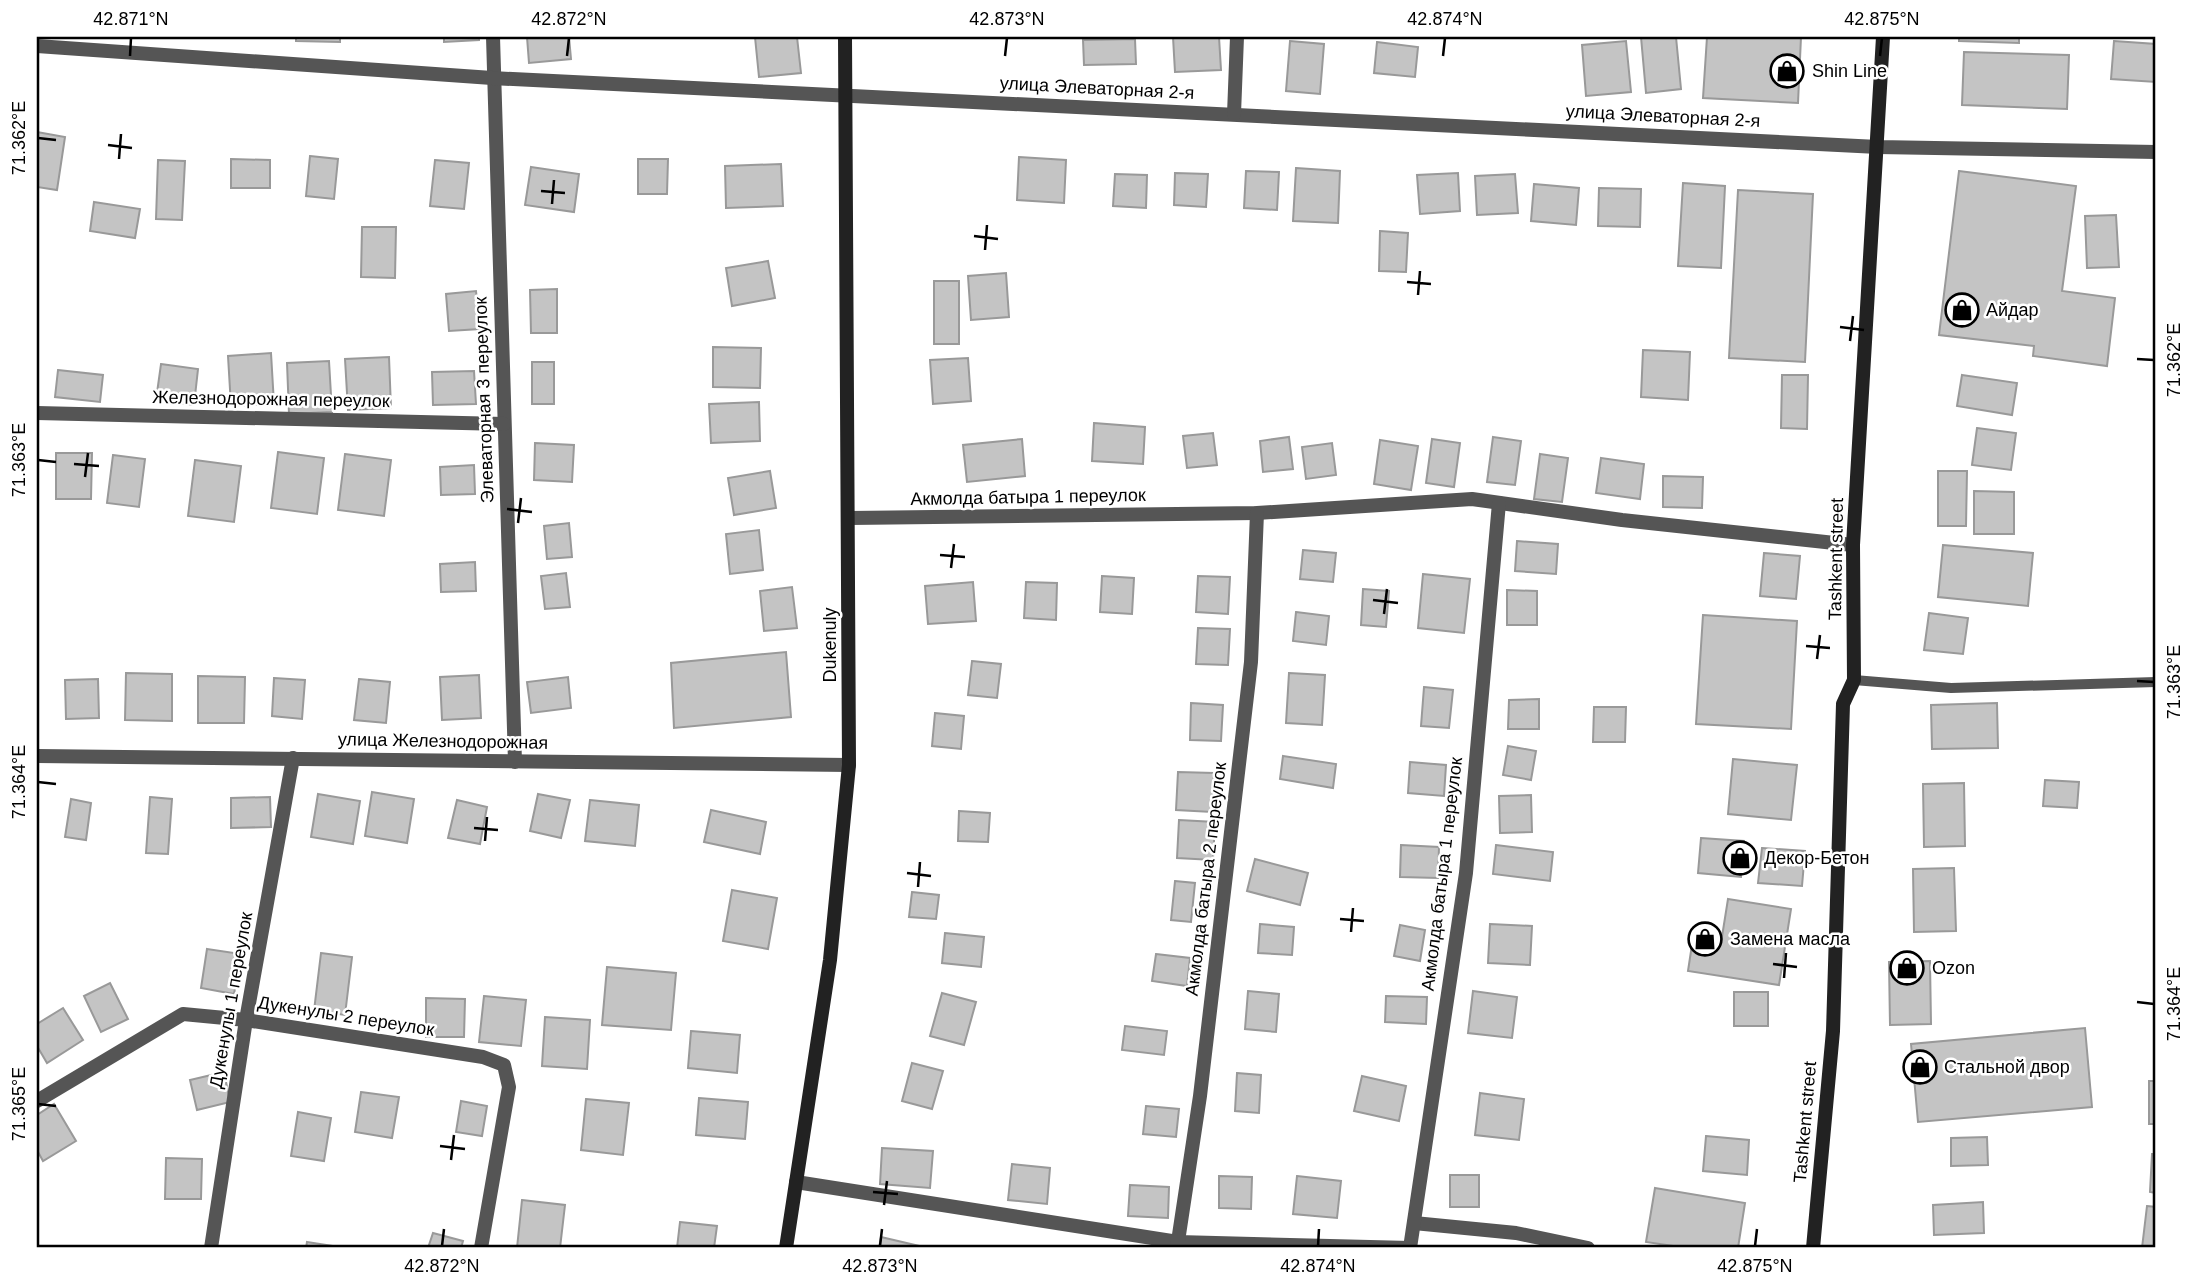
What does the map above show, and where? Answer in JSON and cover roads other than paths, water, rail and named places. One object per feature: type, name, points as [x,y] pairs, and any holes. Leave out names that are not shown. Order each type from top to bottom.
[{"type":"street","name":"Элеваторная 3 переулок","points":[[493,37],[492,78],[515,762]]},
{"type":"street","name":"Dukenuly","points":[[786,1248],[830,960],[849,765],[850,518],[843,94],[845,37]]},
{"type":"street","points":[[1234,114],[1237,37]]},
{"type":"street","name":"Tashkent street","points":[[1813,1248],[1833,1031],[1843,704],[1854,680],[1853,545],[1883,37]]},
{"type":"street","name":"улица Элеваторная 2-я","points":[[37,46],[492,78],[1878,147],[2156,152]]},
{"type":"street","name":"Железнодорожная переулок","points":[[37,413],[504,424]]},
{"type":"street","name":"Акмолда батыра 1 переулок","points":[[850,518],[1257,513],[1472,499],[1622,520],[1853,545]]},
{"type":"street","name":"Акмолда батыра 1 переулок","points":[[1410,1248],[1466,873],[1499,503]]},
{"type":"street","name":"Акмолда батыра 2 переулок","points":[[1177,1245],[1200,1096],[1251,662],[1257,513]]},
{"type":"street","name":"улица Железнодорожная","points":[[37,756],[849,765]]},
{"type":"street","name":"Дукенулы 1 переулок","points":[[211,1248],[246,1020],[293,758]]},
{"type":"street","name":"Дукенулы 2 переулок","points":[[37,1101],[183,1014],[246,1020],[483,1057],[504,1065],[509,1087],[481,1248]]},
{"type":"street","points":[[796,1182],[1177,1245],[1410,1248]]},
{"type":"street","points":[[1414,1223],[1516,1233],[1588,1248]]},
{"type":"lane","points":[[1854,680],[1951,688],[2156,682]]},
{"type":"place","name":"Shin Line","points":[[1787,71]]},
{"type":"place","name":"Айдар","points":[[1962,310]]},
{"type":"place","name":"Декор-Бетон","points":[[1740,858]]},
{"type":"place","name":"Замена масла","points":[[1705,939]]},
{"type":"place","name":"Ozon","points":[[1907,968]]},
{"type":"place","name":"Стальной двор","points":[[1920,1067]]}]
